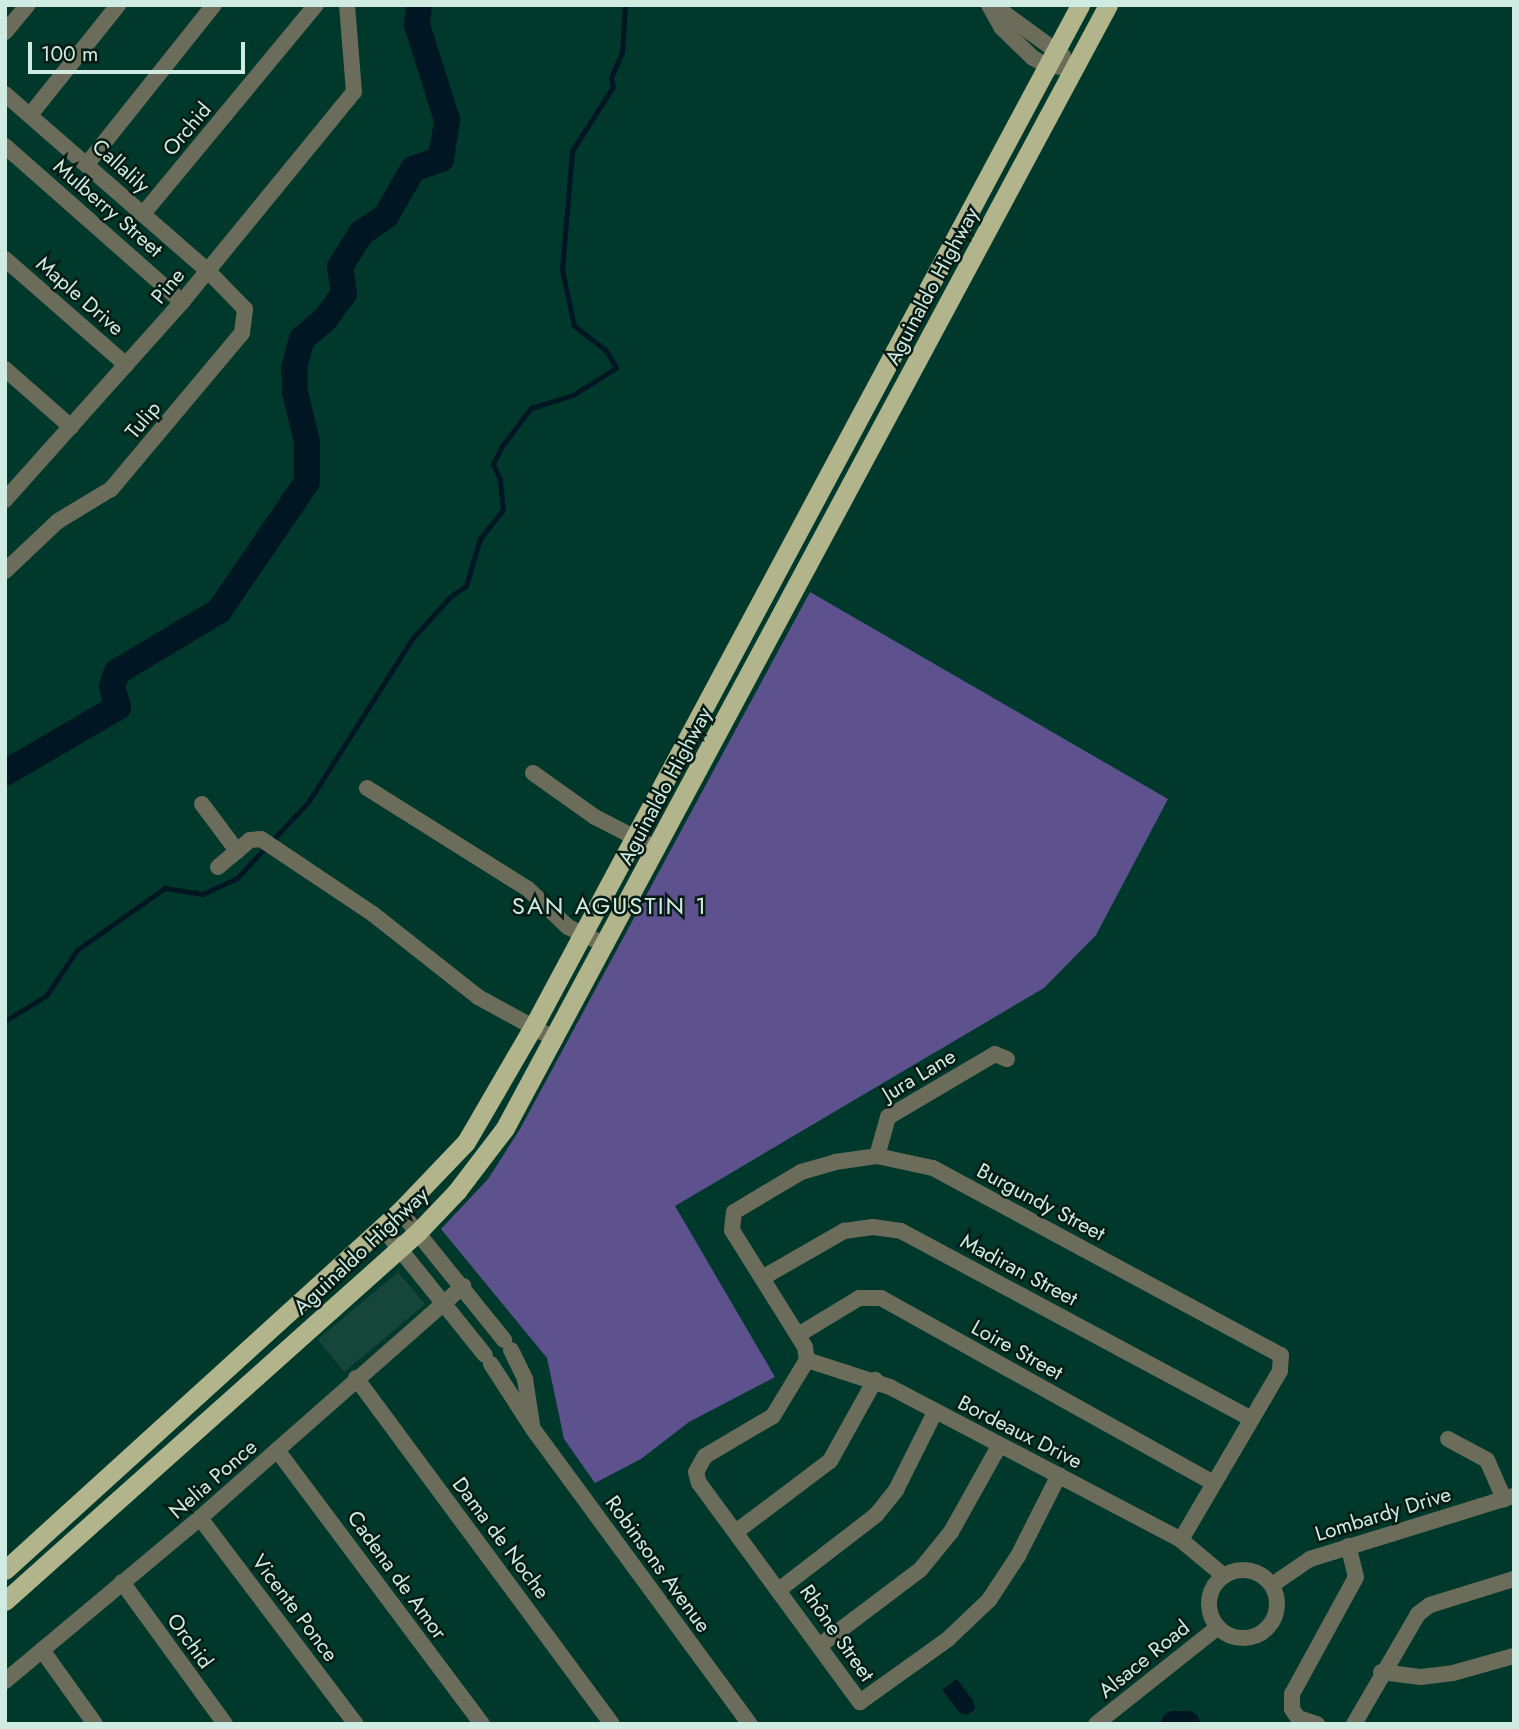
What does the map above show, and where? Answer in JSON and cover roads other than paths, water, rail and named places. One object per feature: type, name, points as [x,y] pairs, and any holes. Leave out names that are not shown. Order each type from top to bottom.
[{"type":"highway","name":"Aguinaldo Highway","points":[[5,1570],[400,1211],[466,1142],[533,1027],[1080,5]]},
{"type":"highway","name":"Aguinaldo Highway","points":[[5,1601],[418,1232],[494,1144],[606,945],[1108,5]]},
{"type":"highway","points":[[724,670],[747,682]]},
{"type":"street","points":[[5,32],[28,5]]},
{"type":"street","points":[[30,115],[118,5]]},
{"type":"street","points":[[87,164],[215,5]]},
{"type":"street","name":"Orchid","points":[[143,215],[316,5]]},
{"type":"street","name":"Pine","points":[[9,488],[71,427],[182,302],[354,92],[347,5]]},
{"type":"street","points":[[991,5],[1058,48],[1074,68]]},
{"type":"street","points":[[991,5],[1002,29],[1048,66],[1074,68]]},
{"type":"street","name":"Callalily","points":[[5,93],[208,271]]},
{"type":"street","name":"Mulberry Street","points":[[5,146],[182,302]]},
{"type":"street","name":"Maple Drive","points":[[5,259],[126,365]]},
{"type":"street","name":"Tulip","points":[[5,571],[58,522],[111,489],[242,333],[245,309],[208,271]]},
{"type":"street","points":[[5,369],[71,427]]},
{"type":"street","points":[[533,773],[595,817],[657,849]]},
{"type":"street","points":[[366,788],[528,889],[568,927],[606,945]]},
{"type":"street","points":[[202,804],[237,851]]},
{"type":"street","points":[[218,867],[250,840],[267,844],[373,914],[478,997],[555,1039]]},
{"type":"street","name":"Jura Lane","points":[[877,1156],[888,1117],[995,1054],[1007,1059]]},
{"type":"street","name":"Burgundy Street","points":[[807,1360],[798,1335],[732,1230],[734,1212],[800,1172],[877,1156],[933,1168],[1281,1355],[1282,1364],[1181,1540]]},
{"type":"street","name":"Robinsons Avenue","points":[[400,1211],[463,1286],[507,1345],[525,1379],[533,1429]]},
{"type":"street","name":"Robinsons Avenue","points":[[382,1227],[488,1360],[533,1429],[750,1724]]},
{"type":"street","name":"Madiran Street","points":[[762,1278],[844,1231],[873,1227],[901,1231],[1251,1419]]},
{"type":"street","name":"Nelia Ponce","points":[[5,1681],[201,1518],[463,1286]]},
{"type":"street","name":"Loire Street","points":[[798,1335],[859,1298],[881,1298],[1214,1483]]},
{"type":"street","name":"Bordeaux Drive","points":[[807,1360],[875,1380],[1059,1475],[1181,1540],[1204,1560],[1220,1579]]},
{"type":"street","name":"Rhône Street","points":[[807,1360],[773,1416],[699,1464],[699,1483],[780,1589],[860,1702],[948,1639],[989,1600],[1018,1556],[1059,1475]]},
{"type":"street","name":"Dama de Noche","points":[[356,1378],[612,1724]]},
{"type":"street","points":[[737,1531],[830,1461],[875,1380]]},
{"type":"street","points":[[780,1589],[876,1515],[896,1490],[936,1412]]},
{"type":"street","points":[[1448,1438],[1487,1460],[1509,1498]]},
{"type":"street","points":[[819,1646],[920,1570],[951,1532],[999,1446]]},
{"type":"street","name":"Cadena de Amor","points":[[278,1450],[482,1724]]},
{"type":"street","name":"Lombardy Drive","points":[[1272,1585],[1310,1559],[1509,1498]]},
{"type":"street","name":"Vicente Ponce","points":[[201,1518],[356,1724]]},
{"type":"street","points":[[1317,1724],[1298,1718],[1292,1709],[1292,1694],[1356,1577],[1348,1546]]},
{"type":"street","points":[[1255,1572],[1272,1585],[1278,1607],[1275,1618],[1260,1635],[1237,1638],[1218,1627],[1209,1605],[1220,1579],[1255,1572]]},
{"type":"street","points":[[1354,1724],[1381,1672],[1419,1614],[1430,1605],[1514,1579]]},
{"type":"street","name":"Orchid","points":[[122,1582],[225,1724]]},
{"type":"street","name":"Alsace Road","points":[[1096,1724],[1218,1627]]},
{"type":"street","points":[[42,1650],[95,1724]]},
{"type":"street","points":[[1381,1672],[1421,1677],[1453,1673],[1514,1656]]},
{"type":"waterway","points":[[5,773],[118,707],[112,687],[117,672],[219,611],[307,482],[307,442],[295,392],[294,368],[302,339],[325,319],[344,294],[340,267],[361,233],[386,216],[413,169],[441,159],[447,120],[417,25],[419,5]]},
{"type":"waterway","points":[[272,841],[309,801],[413,638],[450,597],[466,586],[480,539],[503,510],[500,480],[493,464],[502,446],[531,408],[573,395],[616,368],[606,351],[574,326],[562,270],[572,151],[613,87],[611,78],[622,52],[625,5]]},
{"type":"waterway","points":[[5,1021],[46,996],[77,950],[165,888],[203,894],[237,878],[266,847]]},
{"type":"waterway","points":[[1174,1724],[1187,1724]]},
{"type":"district","name":"SAN AGUSTIN 1","points":[[610,906]]}]
